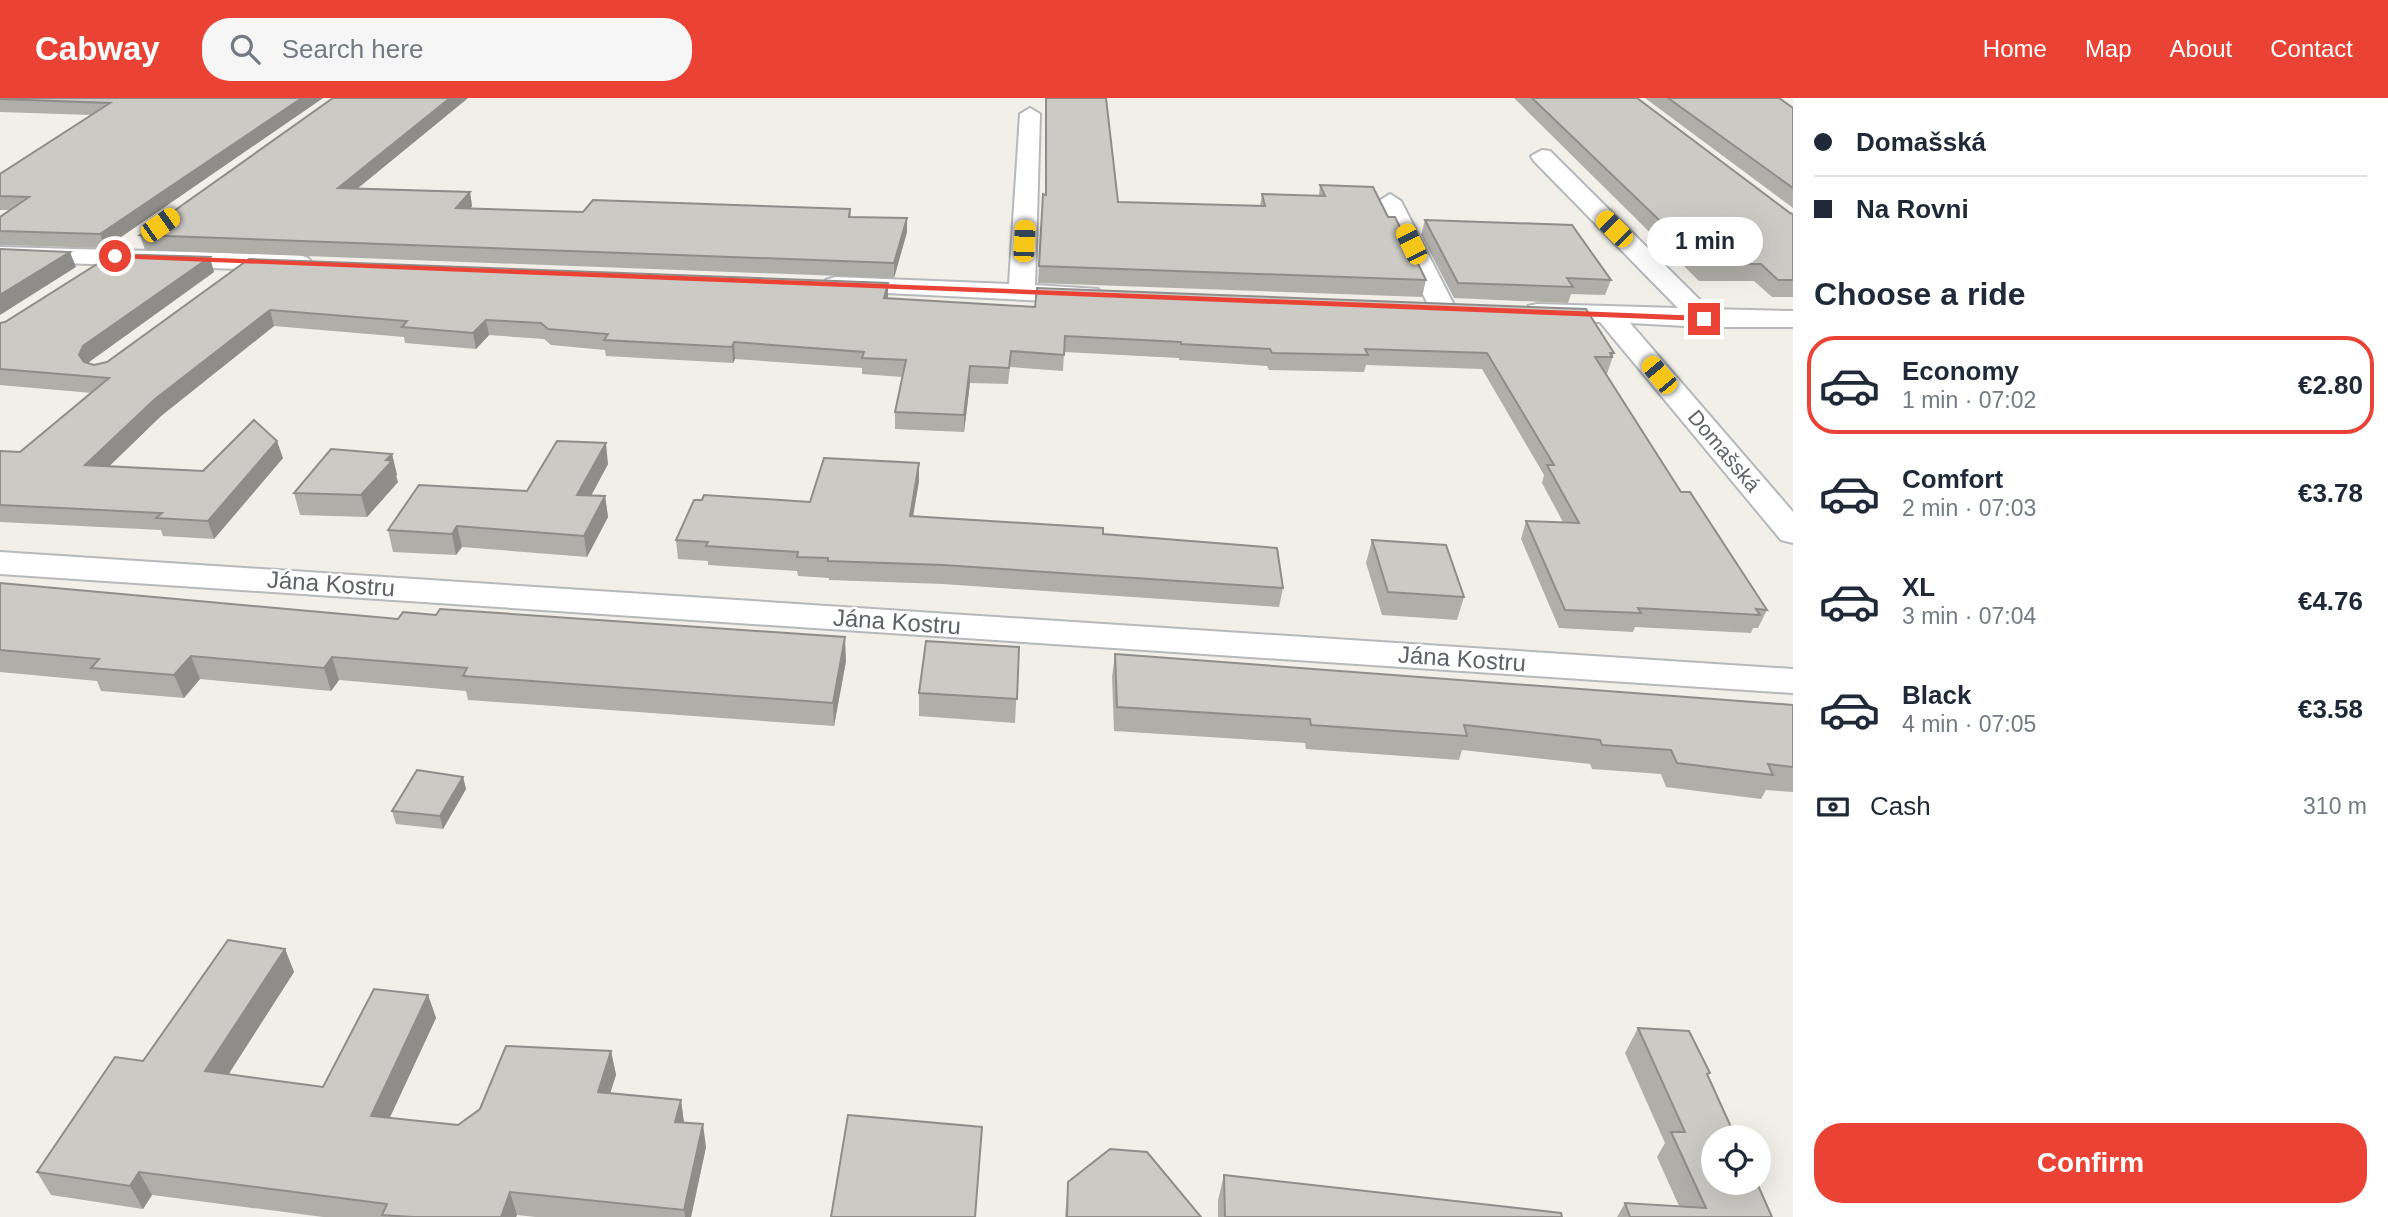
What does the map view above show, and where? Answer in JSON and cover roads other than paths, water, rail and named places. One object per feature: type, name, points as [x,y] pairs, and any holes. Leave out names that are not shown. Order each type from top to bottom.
[{"type":"street","points":[[1022,292],[1030,114]]},
{"type":"street","points":[[1542,156],[1704,319]]},
{"type":"street","points":[[1390,201],[1443,309]]},
{"type":"street","points":[[80,278],[149,233]]},
{"type":"street","points":[[0,254],[318,264]]},
{"type":"street","points":[[217,285],[249,261]]},
{"type":"street","points":[[815,284],[1116,296]]},
{"type":"street","points":[[1415,308],[1470,310]]},
{"type":"street","points":[[1512,311],[1704,319],[1793,319]]},
{"type":"street","name":"Domašská","points":[[1609,315],[1793,533]]},
{"type":"street","name":"Jána Kostru","points":[[0,562],[1793,681]]}]
